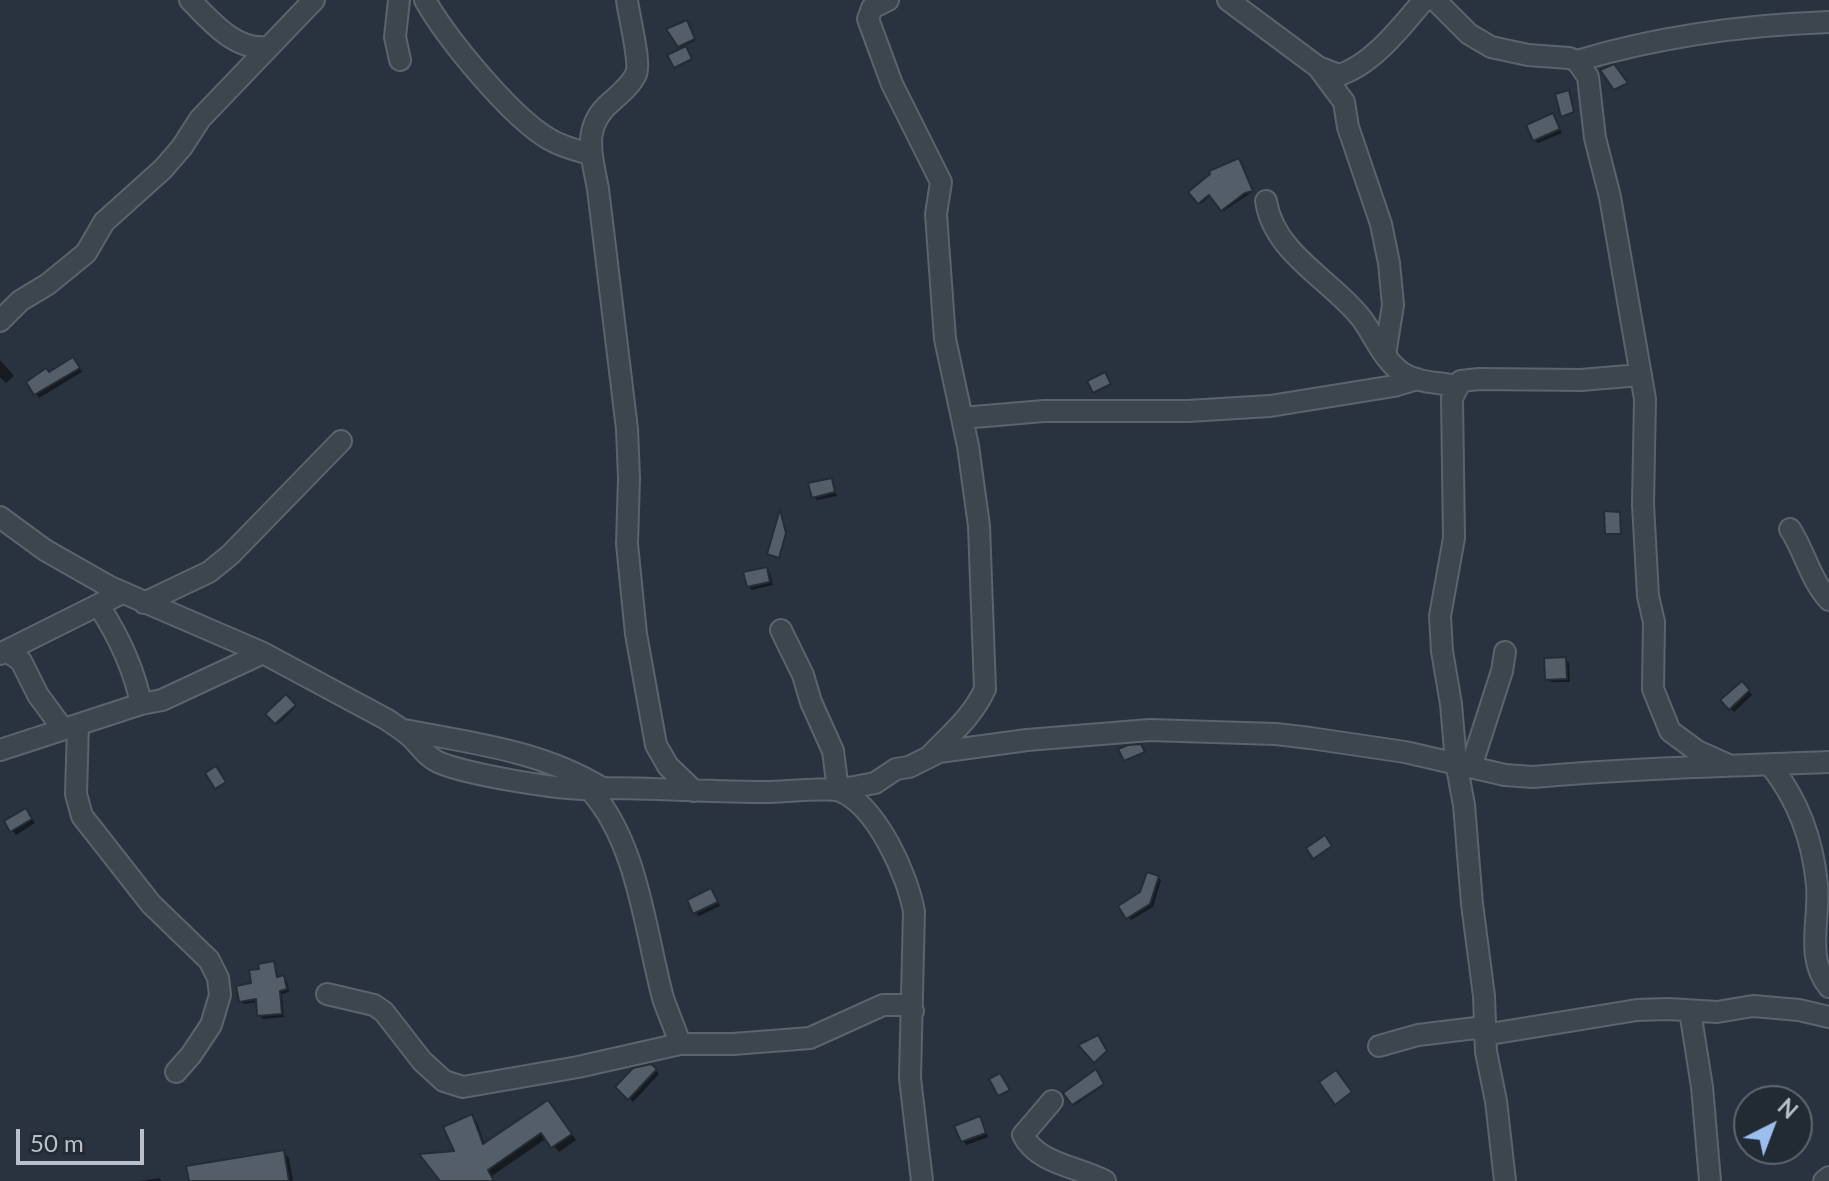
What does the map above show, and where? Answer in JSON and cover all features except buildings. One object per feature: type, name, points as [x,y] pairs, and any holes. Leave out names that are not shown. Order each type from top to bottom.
[{"type":"street","points":[[190,0],[220,30],[243,44],[267,47]]},
{"type":"street","points":[[0,321],[20,301],[48,284],[86,253],[104,222],[156,177],[182,147],[200,119],[314,0]]},
{"type":"street","points":[[399,0],[395,37],[400,60]]},
{"type":"street","points":[[425,0],[443,30],[519,114],[548,139],[590,154]]},
{"type":"street","points":[[627,0],[632,43],[637,54],[636,74],[596,118],[589,142],[590,154],[598,189],[627,429],[628,555],[634,620],[647,700],[656,745],[668,766],[694,791]]},
{"type":"street","points":[[888,0],[872,8],[868,19],[892,84],[941,182],[936,214],[945,339],[962,418],[979,526],[985,689],[967,718],[930,756]]},
{"type":"street","points":[[1228,0],[1318,67],[1339,75],[1361,64],[1392,37],[1424,0]]},
{"type":"street","points":[[1435,0],[1469,34],[1491,47],[1577,61],[1609,51],[1714,30],[1829,22]]},
{"type":"street","points":[[1577,61],[1584,69],[1591,88],[1595,138],[1610,197],[1645,414],[1643,504],[1647,586],[1654,622],[1653,689],[1670,731],[1697,751],[1726,764]]},
{"type":"street","points":[[1318,67],[1344,102],[1348,127],[1381,224],[1393,305],[1385,355]]},
{"type":"street","points":[[1266,201],[1268,212],[1282,238],[1303,263],[1361,318],[1385,355],[1402,372],[1417,379],[1456,386]]},
{"type":"street","points":[[1505,1181],[1484,1031],[1484,996],[1472,904],[1463,765],[1440,616],[1454,550],[1451,408],[1456,386],[1461,381],[1581,380],[1640,375]]},
{"type":"street","points":[[962,418],[1044,411],[1188,411],[1270,406],[1394,386],[1417,379]]},
{"type":"street","points":[[144,603],[209,572],[230,555],[341,441]]},
{"type":"street","points":[[0,517],[45,550],[122,593],[263,653],[404,730],[436,762],[519,781],[596,789],[838,790],[875,783],[896,769],[909,767],[939,752],[1027,740],[1150,730],[1287,735],[1505,775],[1533,777],[1726,764],[1771,766],[1829,762]]},
{"type":"street","points":[[1790,529],[1812,575],[1829,600]]},
{"type":"street","points":[[4,653],[122,593]]},
{"type":"street","points":[[99,606],[131,667],[141,704]]},
{"type":"street","points":[[781,630],[803,675],[811,702],[833,751],[838,790],[863,809],[881,830],[912,897],[910,1078],[922,1181]]},
{"type":"street","points":[[1463,765],[1502,671],[1505,652]]},
{"type":"street","points":[[4,653],[21,661],[38,695],[70,727],[76,794],[82,816],[151,904],[209,960],[218,978],[220,995],[211,1025],[176,1072]]},
{"type":"street","points":[[0,750],[162,700],[263,653]]},
{"type":"street","points":[[404,730],[526,755],[573,772],[596,789],[619,835],[652,946],[664,999],[680,1044]]},
{"type":"street","points":[[1771,766],[1787,786],[1810,848],[1817,888],[1817,966],[1829,987]]},
{"type":"street","points":[[327,994],[374,1005],[391,1021],[422,1061],[444,1081],[463,1087],[578,1067],[680,1044],[733,1044],[810,1038],[883,1005],[904,1005],[913,1011]]},
{"type":"street","points":[[1379,1046],[1418,1035],[1484,1031],[1637,1010],[1717,1012],[1753,1006],[1799,1010],[1829,1017]]},
{"type":"street","points":[[1690,1011],[1702,1087],[1710,1181]]},
{"type":"street","points":[[1052,1101],[1023,1135],[1027,1143],[1046,1157],[1105,1181]]},
{"type":"street","points":[[1824,1181],[1829,1177]]}]
